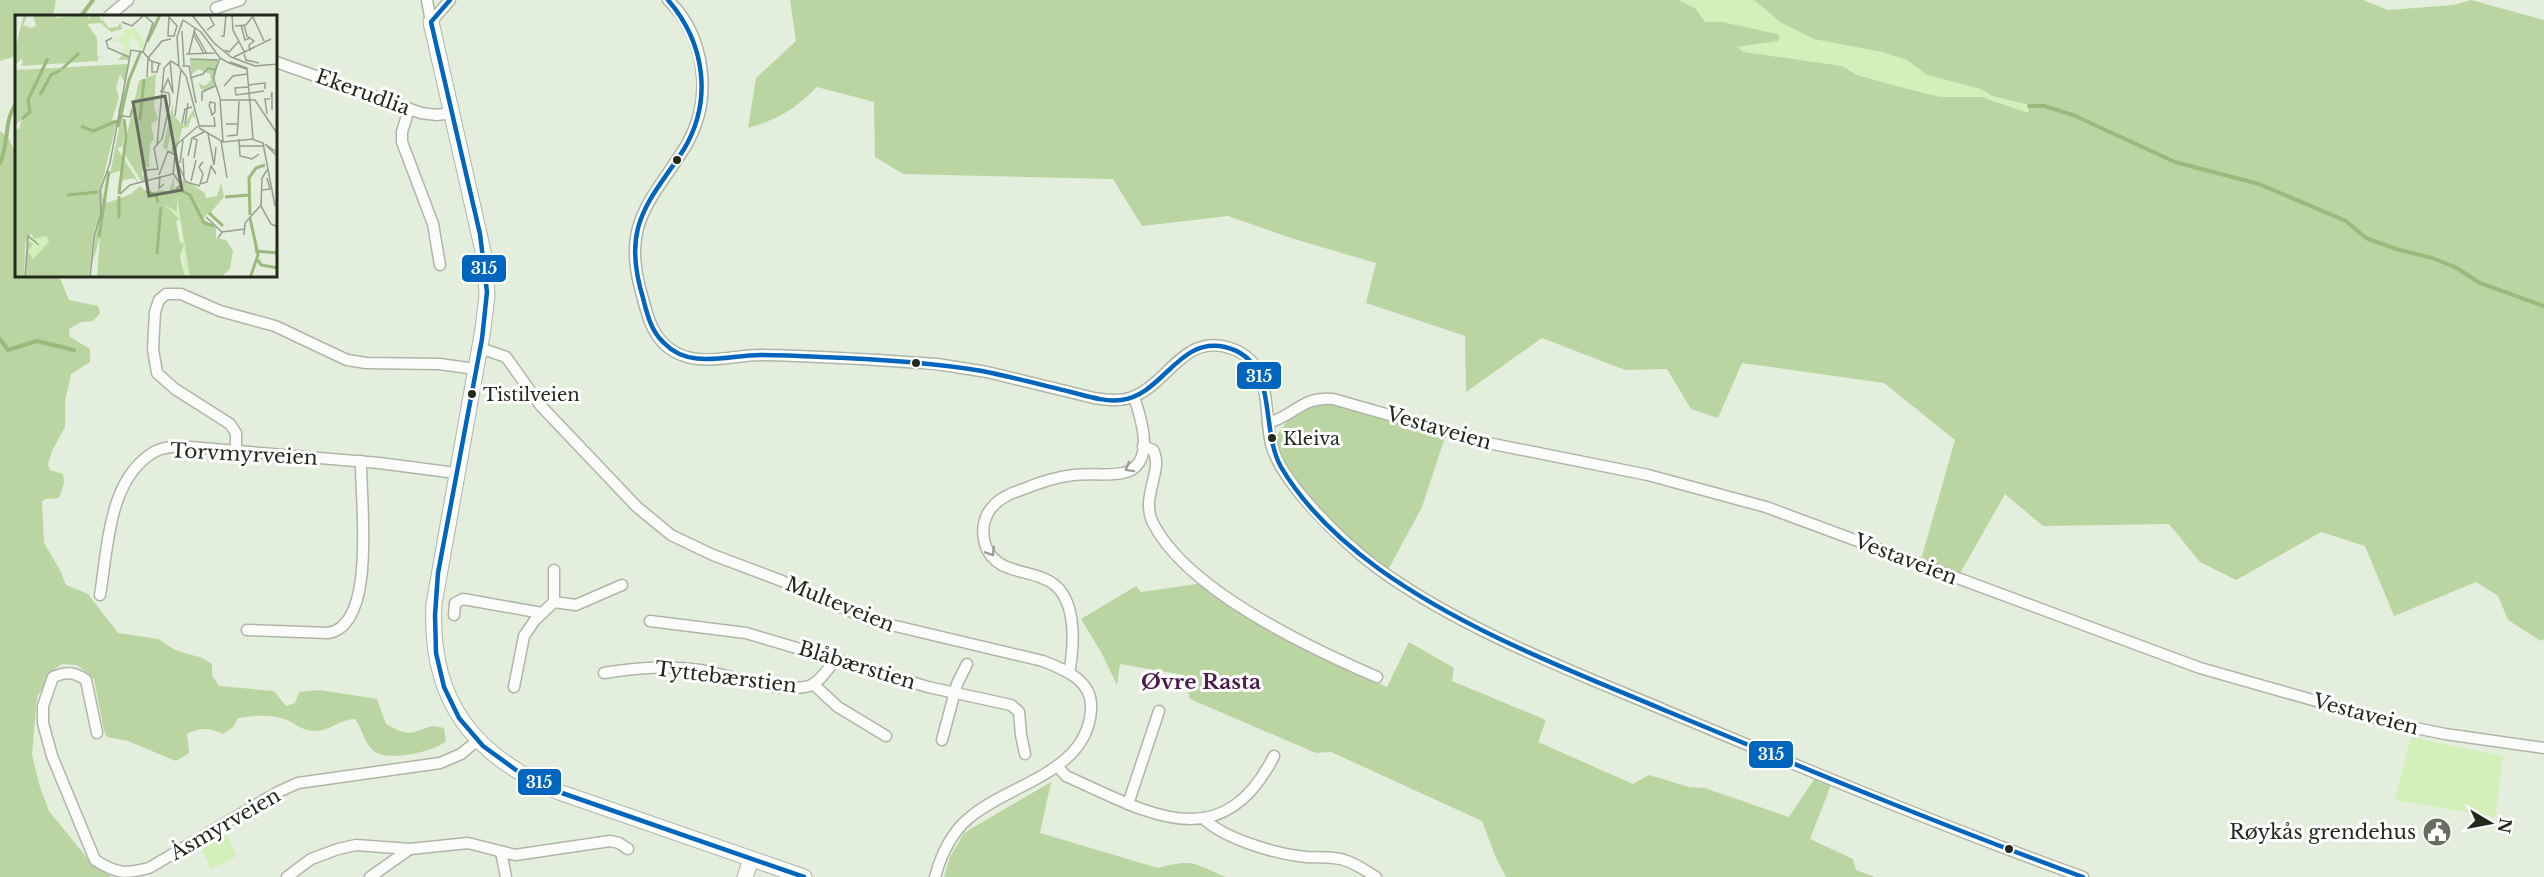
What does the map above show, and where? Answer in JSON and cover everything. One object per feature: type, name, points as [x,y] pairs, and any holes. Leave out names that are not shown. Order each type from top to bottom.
[{"type":"street","points":[[110,15],[128,0]]},
{"type":"street","points":[[216,8],[240,0]]},
{"type":"street","points":[[427,0],[486,272],[486,305],[480,348],[436,588],[434,639],[436,660],[446,691],[461,718],[478,740],[510,768],[540,784],[804,877]]},
{"type":"street","points":[[431,22],[450,0]]},
{"type":"street","points":[[668,0],[686,21],[693,35],[701,68],[702,89],[698,116],[691,135],[645,208],[635,240],[635,263],[640,290],[653,329],[664,345],[680,354],[697,359],[765,355],[936,364],[987,372],[1094,398],[1121,400],[1134,397],[1148,388],[1173,364],[1190,352],[1209,346],[1222,346],[1241,353],[1257,370],[1264,385],[1271,445],[1280,465],[1295,486],[1333,529],[1378,568],[1430,602],[1574,671],[1766,753],[1942,824],[2083,877]]},
{"type":"street","name":"Ekerudlia","points":[[278,63],[409,109],[431,115],[451,113]]},
{"type":"street","points":[[409,109],[402,132],[402,142],[433,224],[440,265]]},
{"type":"street","points":[[236,451],[236,433],[230,424],[175,389],[157,373],[153,349],[155,312],[159,300],[166,294],[181,294],[220,310],[275,326],[347,360],[366,363],[439,364],[476,369]]},
{"type":"street","name":"Multeveien","points":[[480,348],[500,353],[510,361],[540,405],[637,507],[671,535],[713,555],[782,581],[870,620],[1028,657],[1069,673],[1086,687],[1091,702],[1091,715],[1080,742],[1057,766],[990,803],[964,823],[948,844],[935,877]]},
{"type":"street","points":[[1069,673],[1073,634],[1067,604],[1061,592],[1042,578],[997,562],[987,549],[984,540],[984,525],[992,507],[1009,495],[1056,478],[1126,472],[1139,461],[1143,446],[1143,426],[1134,397]]},
{"type":"street","name":"Vestaveien","points":[[1268,423],[1283,418],[1307,402],[1333,399],[1520,451],[1688,484],[1801,519],[2200,668],[2401,725],[2455,736],[2544,748]]},
{"type":"street","points":[[1143,446],[1153,450],[1156,459],[1149,495],[1152,520],[1162,536],[1186,563],[1219,590],[1287,636],[1377,677]]},
{"type":"street","name":"Torvmyrveien","points":[[100,595],[119,497],[127,479],[153,452],[167,447],[361,461],[456,473]]},
{"type":"street","points":[[247,630],[328,633],[339,630],[349,620],[355,608],[363,554],[361,461]]},
{"type":"street","points":[[514,687],[524,636],[554,602],[554,570]]},
{"type":"street","points":[[554,602],[576,606],[622,585]]},
{"type":"street","points":[[454,615],[455,603],[463,599],[543,613]]},
{"type":"street","name":"Blåbærstien","points":[[650,621],[746,633],[928,687],[1003,703],[1017,709],[1026,754]]},
{"type":"street","name":"Tyttebærstien","points":[[604,674],[636,668],[697,669],[788,687],[813,684],[835,660]]},
{"type":"street","points":[[942,740],[955,691],[967,664]]},
{"type":"street","name":"Åsmyrveien","points":[[97,733],[86,680],[77,674],[65,671],[53,677],[43,706],[42,723],[48,743],[94,860],[110,870],[127,873],[150,868],[278,792],[298,783],[440,763],[461,754],[478,740]]},
{"type":"street","name":"Tyttebærstien","points":[[813,684],[838,707],[886,736]]},
{"type":"street","points":[[1128,804],[1159,711]]},
{"type":"street","points":[[1057,766],[1066,776],[1128,804],[1169,818],[1184,820],[1203,818],[1228,809],[1262,779],[1274,756]]},
{"type":"street","points":[[1203,818],[1210,825],[1249,842],[1293,855],[1346,860],[1376,877]]},
{"type":"street","points":[[287,877],[311,859],[348,846],[373,845],[410,849],[468,843],[515,855],[610,842],[619,843],[628,849]]},
{"type":"street","points":[[370,877],[410,849]]},
{"type":"street","points":[[501,852],[506,877]]},
{"type":"street","points":[[745,877],[752,859]]},
{"type":"green space","points":[[0,0],[56,0],[53,15],[15,15],[15,56],[0,61]]},
{"type":"green space","points":[[790,0],[1679,0],[1696,9],[1705,22],[1722,22],[1777,34],[1780,37],[1778,41],[1737,47],[1744,52],[1842,66],[1857,75],[1900,87],[1940,97],[1982,97],[2028,113],[2029,105],[1992,96],[1981,89],[1927,75],[1907,60],[1882,52],[1814,39],[1780,22],[1754,0],[2363,0],[2388,10],[2454,5],[2471,0],[2544,20],[2544,639],[2541,641],[2508,620],[2498,596],[2476,582],[2394,616],[2365,546],[2321,532],[2236,580],[2200,562],[2169,524],[2043,526],[2005,494],[1958,577],[1921,560],[1955,440],[1884,383],[1742,363],[1718,418],[1691,409],[1667,369],[1625,370],[1542,338],[1466,392],[1465,336],[1366,303],[1376,263],[1294,239],[1228,216],[1142,226],[1113,179],[903,174],[875,157],[874,102],[817,87],[786,112],[748,128],[756,78],[796,41]]},
{"type":"green space","points":[[1679,0],[1754,0],[1780,22],[1907,60],[1927,75],[1981,89],[1992,96],[2029,105],[2028,113],[1982,97],[1940,97],[1900,87],[1857,75],[1842,66],[1744,52],[1736,47],[1762,44],[1736,26],[1705,22],[1696,9]]},
{"type":"green space","points":[[0,131],[8,137],[14,150],[15,278],[60,278],[69,300],[98,306],[100,313],[93,321],[81,322],[69,329],[70,337],[90,349],[90,362],[71,374],[65,401],[65,427],[48,464],[50,470],[63,474],[64,483],[59,498],[45,499],[42,502],[44,543],[66,585],[88,594],[118,633],[158,639],[175,650],[202,658],[212,664],[212,675],[219,686],[274,691],[286,706],[295,703],[299,692],[320,690],[377,699],[386,724],[408,733],[431,726],[444,728],[446,741],[422,752],[389,756],[371,748],[355,719],[315,731],[281,718],[254,716],[238,718],[233,727],[223,734],[205,729],[187,734],[189,753],[176,761],[128,741],[107,737],[94,679],[77,665],[62,664],[56,668],[37,697],[32,755],[49,811],[87,858],[112,877],[0,877]]},
{"type":"green space","points":[[1324,402],[1446,434],[1422,507],[1388,570],[1355,544],[1307,495],[1282,459],[1274,440],[1285,425],[1300,411]]},
{"type":"green space","points":[[1204,583],[1303,649],[1387,687],[1409,642],[1454,668],[1452,681],[1546,720],[1538,742],[1633,784],[1649,775],[1689,787],[1705,788],[1789,817],[1815,778],[1831,785],[1810,839],[1853,859],[1856,870],[1875,877],[1506,877],[1482,821],[1331,752],[1316,753],[1190,699],[1184,675],[1120,664],[1117,685],[1081,619],[1136,586],[1141,592]]},
{"type":"green space","points":[[2411,737],[2503,756],[2495,817],[2395,800]]},
{"type":"green space","points":[[1051,782],[1040,833],[1158,868],[1187,863],[1226,877],[944,877],[950,857],[964,833]]},
{"type":"green space","points":[[227,835],[237,856],[211,869],[201,848]]},
{"type":"waterway","points":[[82,15],[93,0]]},
{"type":"waterway","points":[[0,163],[10,117],[15,106]]},
{"type":"waterway","points":[[2029,106],[2044,106],[2073,115],[2175,162],[2259,184],[2346,221],[2366,238],[2396,249],[2432,258],[2455,267],[2480,283],[2544,306]]},
{"type":"waterway","points":[[0,339],[8,350],[37,341],[74,350]]},
{"type":"transit line","name":"315","points":[[450,0],[431,22],[480,234],[487,292],[482,339],[438,573],[435,615],[436,653],[444,687],[459,718],[483,746],[516,770],[559,792],[804,877]]},
{"type":"transit line","name":"315","points":[[668,0],[690,35],[697,53],[701,72],[699,111],[684,149],[646,207],[638,228],[635,254],[638,281],[650,322],[664,343],[674,351],[697,359],[783,355],[942,365],[1016,378],[1096,398],[1121,400],[1136,396],[1148,388],[1195,350],[1209,346],[1225,347],[1242,354],[1254,366],[1261,380],[1275,451],[1281,467],[1301,496],[1351,547],[1413,592],[1483,631],[1557,665],[1875,797],[2083,877]]},
{"type":"place","name":"Tistilveien","points":[[472,394]]},
{"type":"place","name":"Kleiva","points":[[1272,438]]},
{"type":"place","name":"Røykås grendehus","points":[[2437,832]]},
{"type":"district","name":"Øvre Rasta","points":[[1201,682]]}]
